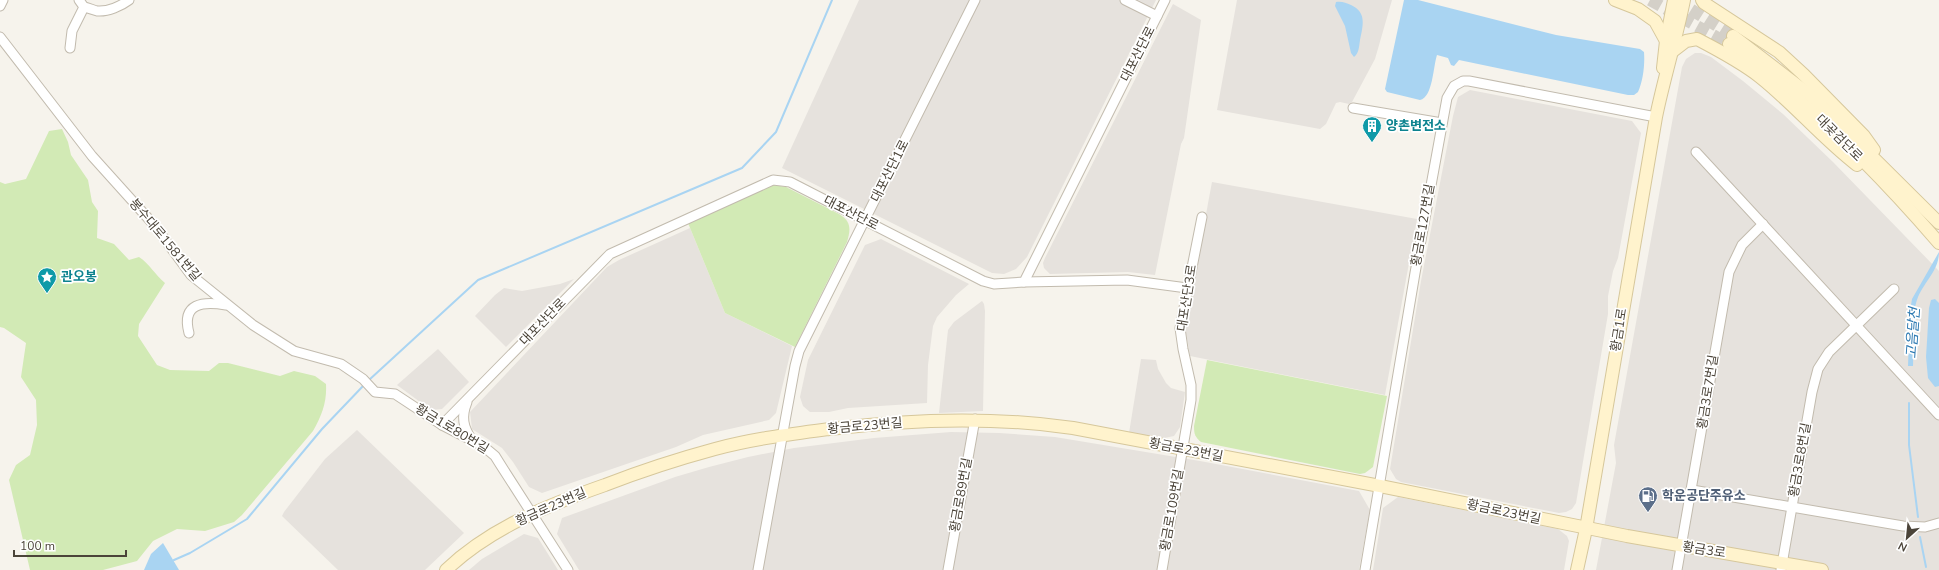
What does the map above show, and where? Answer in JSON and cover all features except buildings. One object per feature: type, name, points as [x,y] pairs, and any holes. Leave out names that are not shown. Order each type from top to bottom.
[{"type":"street","points":[[0,6],[3,0]]},
{"type":"street","points":[[70,48],[72,31],[82,4],[95,11],[106,10],[129,0]]},
{"type":"street","name":"대포산단1로","points":[[782,435],[795,366],[800,351],[975,0]]},
{"type":"street","points":[[1124,0],[1157,16]]},
{"type":"street","name":"대포산단로","points":[[442,425],[605,259],[616,251],[764,184],[779,180],[790,182],[990,283],[1024,282],[1165,0]]},
{"type":"street","points":[[1615,0],[1638,9],[1655,21],[1666,41]]},
{"type":"street","points":[[1675,7],[1684,0]]},
{"type":"street","points":[[1702,0],[1704,3],[1779,52],[1804,75],[1864,136],[1894,186]]},
{"type":"street","name":"황금1로","points":[[1577,570],[1586,528],[1661,90],[1666,41],[1675,7]]},
{"type":"street","name":"황금1로","points":[[1661,90],[1673,51],[1675,7]]},
{"type":"street","name":"봉수대로1581번길","points":[[0,38],[92,156],[155,226],[191,275],[253,325],[294,351],[341,364],[363,378],[373,390]]},
{"type":"street","points":[[1673,51],[1686,41],[1697,39],[1759,76],[1840,152],[1894,186]]},
{"type":"street","name":"대곶검단로","points":[[1731,40],[1811,96],[1894,186],[1938,242]]},
{"type":"street","name":"황금로127번길","points":[[1365,570],[1415,273],[1442,123],[1450,90],[1463,81],[1656,117]]},
{"type":"street","points":[[1353,108],[1442,123]]},
{"type":"street","points":[[1696,152],[1939,415]]},
{"type":"street","name":"대곶검단로","points":[[1894,186],[1939,223]]},
{"type":"street","name":"대포산단3로","points":[[1182,449],[1192,393],[1180,328],[1202,217]]},
{"type":"street","name":"황금3로7번길","points":[[1677,570],[1729,272],[1742,245],[1763,224]]},
{"type":"street","points":[[1024,282],[1127,280],[1187,288]]},
{"type":"street","name":"황금3로8번길","points":[[1894,289],[1829,352],[1818,369],[1812,392],[1791,508],[1914,527],[1933,526],[1939,523]]},
{"type":"street","points":[[189,333],[186,321],[188,314],[193,308],[204,303],[227,305]]},
{"type":"street","name":"황금1로80번길","points":[[373,390],[395,394],[442,425],[473,441],[494,456],[533,513],[568,570]]},
{"type":"street","points":[[468,398],[463,414],[463,422],[466,432],[473,441]]},
{"type":"street","name":"황금로23번길","points":[[446,570],[484,540],[533,513],[574,496],[680,459],[716,448],[782,435],[887,422],[975,419],[1065,427],[1380,486],[1586,528]]},
{"type":"street","name":"황금로89번길","points":[[948,570],[975,419]]},
{"type":"street","points":[[758,570],[782,435]]},
{"type":"street","name":"황금로109번길","points":[[1162,570],[1182,449]]},
{"type":"street","points":[[1692,490],[1791,508],[1781,566]]},
{"type":"street","name":"황금3로","points":[[1586,528],[1781,566],[1822,570]]},
{"type":"shaded area","points":[[859,0],[1156,0],[1027,257],[1016,269],[1004,274],[992,273],[782,168]]},
{"type":"shaded area","points":[[1237,0],[1392,0],[1375,59],[1352,102],[1349,104],[1340,102],[1336,103],[1326,124],[1320,129],[1217,110]]},
{"type":"shaded area","points":[[1173,4],[1201,20],[1184,138],[1181,144],[1155,275],[1128,272],[1050,274],[1044,268],[1043,263],[1045,258]]},
{"type":"shaded area","points":[[1695,53],[1701,53],[1711,57],[1783,114],[1833,162],[1939,271],[1939,570],[1596,570],[1616,463],[1614,445],[1682,67],[1686,59]]},
{"type":"shaded area","points":[[1470,90],[1632,121],[1641,133],[1618,258],[1613,271],[1608,296],[1608,314],[1576,503],[1572,509],[1566,512],[1559,513],[1401,482],[1396,479],[1390,469],[1421,281],[1453,116],[1458,97]]},
{"type":"shaded area","points":[[1212,182],[1417,219],[1385,395],[1190,356],[1185,327]]},
{"type":"shaded area","points":[[690,228],[725,313],[792,346],[776,413],[769,420],[703,435],[676,447],[542,493],[529,487],[502,448],[472,429],[470,412],[607,267],[619,260]]},
{"type":"shaded area","points":[[881,239],[969,284],[956,295],[937,317],[933,326],[928,365],[927,403],[848,408],[829,412],[810,412],[803,406],[800,397],[808,360],[865,245]]},
{"type":"shaded area","points":[[574,279],[506,347],[475,316],[495,295],[504,288],[522,291],[560,284]]},
{"type":"shaded area","points":[[982,301],[985,311],[983,411],[939,413],[948,330],[954,322]]},
{"type":"shaded area","points":[[438,349],[469,382],[442,409],[431,410],[397,385]]},
{"type":"shaded area","points":[[1141,359],[1156,360],[1158,369],[1166,383],[1171,388],[1185,392],[1180,427],[1174,436],[1164,438],[1129,433]]},
{"type":"shaded area","points":[[357,430],[464,533],[425,570],[338,570],[282,516],[325,459]]},
{"type":"shaded area","points":[[951,432],[999,433],[1055,437],[1200,461],[1359,491],[1370,510],[1359,570],[579,570],[557,534],[562,518],[675,477],[709,467],[748,457],[794,448],[874,438]]},
{"type":"shaded area","points":[[1398,497],[1558,529],[1567,536],[1569,541],[1564,570],[1373,570],[1383,508]]},
{"type":"shaded area","points":[[524,534],[538,538],[558,570],[469,570],[482,559]]},
{"type":"green space","points":[[62,129],[68,142],[71,155],[88,180],[92,202],[98,211],[97,238],[114,244],[129,260],[139,257],[165,283],[139,324],[138,336],[157,365],[170,370],[209,371],[219,363],[228,363],[280,376],[294,371],[315,376],[326,384],[326,397],[323,408],[313,431],[242,515],[234,522],[205,531],[177,529],[153,541],[137,561],[103,570],[30,570],[9,480],[16,465],[30,455],[37,425],[36,400],[21,377],[26,343],[4,328],[0,327],[0,182],[5,184],[26,179],[49,131]]},
{"type":"green space","points":[[774,185],[786,187],[839,214],[846,220],[849,226],[847,242],[795,347],[725,313],[688,223]]},
{"type":"green space","points":[[1207,360],[1387,396],[1373,467],[1365,473],[1360,474],[1201,442],[1195,435],[1194,426]]},
{"type":"water","points":[[1404,0],[1418,0],[1556,35],[1640,49],[1644,52],[1644,57],[1640,88],[1634,95],[1628,95],[1459,60],[1454,66],[1451,65],[1448,58],[1437,55],[1430,88],[1424,98],[1420,100],[1387,92],[1385,89]]},
{"type":"water","points":[[1336,2],[1351,5],[1360,11],[1362,15],[1363,25],[1359,47],[1357,54],[1354,57],[1351,53],[1345,26],[1335,6]]},
{"type":"water","points":[[1939,252],[1937,264],[1918,297],[1913,322],[1913,366],[1908,366],[1910,311],[1912,299]]},
{"type":"water","points":[[1935,299],[1939,303],[1939,386],[1935,387],[1928,378],[1926,357],[1929,308],[1931,300]]},
{"type":"water","points":[[163,543],[179,570],[144,570],[151,554]]},
{"type":"waterway","points":[[369,380],[478,280],[742,168],[776,132],[832,0]]},
{"type":"waterway","points":[[174,560],[190,553],[247,519],[322,429],[364,385]]},
{"type":"waterway","name":"고음달천","points":[[1909,403],[1909,445],[1918,517]]},
{"type":"waterway","name":"고음달천","points":[[1920,537],[1926,567]]},
{"type":"tunnel","points":[[1650,0],[1729,44]]},
{"type":"tunnel","points":[[1676,0],[1733,36]]},
{"type":"place","name":"양촌변전소","points":[[1372,143]]},
{"type":"place","name":"관오봉","points":[[47,294]]},
{"type":"place","name":"학운공단주유소","points":[[1648,513]]}]
